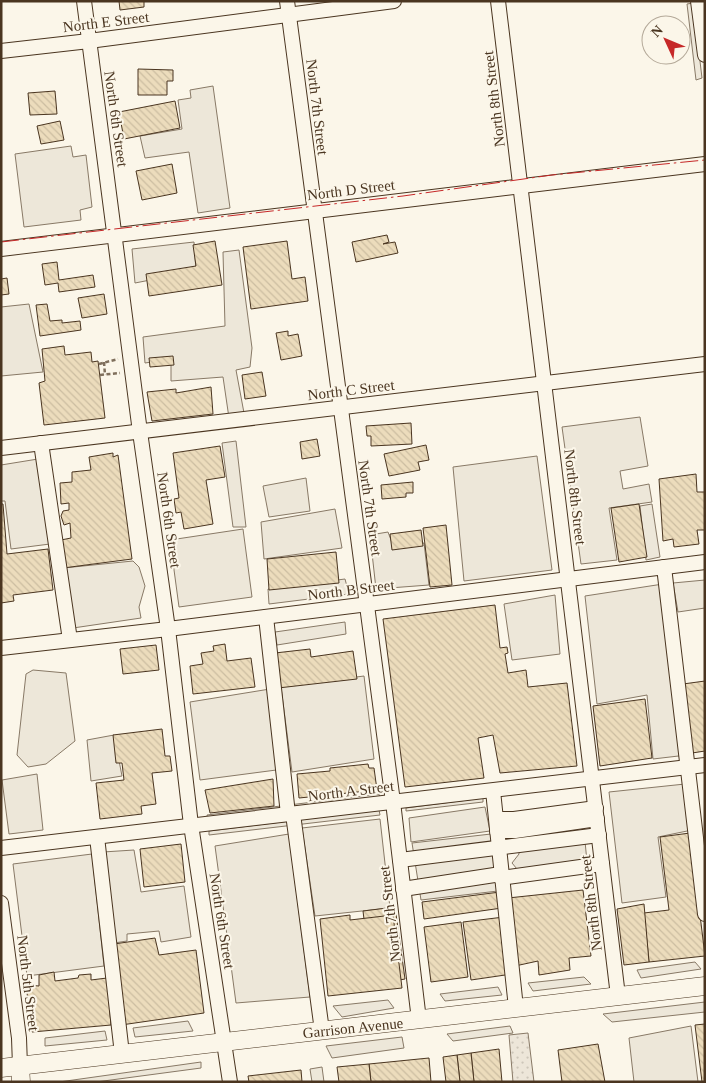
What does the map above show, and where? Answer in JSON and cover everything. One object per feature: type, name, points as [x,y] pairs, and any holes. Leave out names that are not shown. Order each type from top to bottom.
[{"type":"main road","name":"Garrison Avenue","points":[[1,1068],[21,1074],[122,1054],[705,986]]},
{"type":"street","name":"North 6th Street","points":[[84,1],[140,432],[168,629],[191,826],[230,1082]]},
{"type":"street","name":"North E Street","points":[[1,51],[89,41],[288,8],[394,1]]},
{"type":"street","name":"North 8th Street","points":[[498,1],[618,996]]},
{"type":"street","points":[[698,1],[705,55]]},
{"type":"street","name":"North 7th Street","points":[[288,8],[393,802],[419,1020]]},
{"type":"street","name":"North D Street","points":[[1,249],[705,164]]},
{"type":"street","name":"North C Street","points":[[1,448],[705,364]]},
{"type":"street","points":[[41,443],[70,640]]},
{"type":"street","name":"North B Street","points":[[1,648],[705,562]]},
{"type":"street","points":[[664,567],[705,914]]},
{"type":"street","points":[[266,617],[290,814],[322,1031]]},
{"type":"street","name":"North A Street","points":[[1,848],[705,765]]},
{"type":"street","points":[[493,791],[516,1008]]},
{"type":"street","points":[[496,820],[501,814],[555,808],[571,817]]},
{"type":"street","points":[[496,820],[515,830],[571,817],[596,814]]},
{"type":"street","points":[[400,860],[599,835]]},
{"type":"street","points":[[96,837],[122,1054]]},
{"type":"street","points":[[403,889],[602,864]]},
{"type":"street","name":"North 5th Street","points":[[1,903],[5,959],[19,1038],[21,1074]]},
{"type":"path","points":[[99,364],[122,358]]},
{"type":"path","points":[[104,362],[105,375]]},
{"type":"path","points":[[100,375],[124,372]]},
{"type":"shaded area","points":[[693,3],[702,78],[696,80],[691,38],[691,15],[688,15],[687,4]]},
{"type":"shaded area","points":[[213,86],[230,208],[198,213],[189,152],[145,158],[140,136],[182,129],[178,100],[191,98],[190,90]]},
{"type":"shaded area","points":[[71,146],[73,157],[86,155],[92,207],[80,210],[81,220],[24,227],[15,154]]},
{"type":"shaded area","points":[[194,242],[196,271],[135,283],[132,249]]},
{"type":"shaded area","points":[[239,250],[252,348],[250,367],[236,370],[244,413],[229,418],[223,377],[171,381],[171,359],[145,363],[143,337],[225,326],[223,252]]},
{"type":"shaded area","points":[[29,304],[43,372],[1,376],[1,307]]},
{"type":"shaded area","points":[[640,417],[648,466],[620,471],[623,489],[649,484],[652,502],[609,508],[617,560],[581,564],[562,427]]},
{"type":"shaded area","points":[[236,441],[246,527],[233,527],[222,443]]},
{"type":"shaded area","points":[[537,456],[552,570],[464,581],[453,467]]},
{"type":"shaded area","points":[[38,459],[50,544],[11,549],[5,501],[1,501],[1,465]]},
{"type":"shaded area","points":[[306,478],[310,511],[269,517],[263,486]]},
{"type":"shaded area","points":[[652,504],[660,557],[646,560],[640,506]]},
{"type":"shaded area","points":[[335,509],[342,548],[264,559],[261,522]]},
{"type":"shaded area","points":[[243,529],[252,597],[179,607],[170,540]]},
{"type":"shaded area","points":[[388,532],[394,548],[424,543],[429,585],[376,589],[370,535]]},
{"type":"shaded area","points":[[133,561],[139,567],[145,586],[139,607],[141,618],[73,628],[63,568]]},
{"type":"shaded area","points":[[345,579],[349,594],[269,604],[268,589]]},
{"type":"shaded area","points":[[705,580],[705,608],[678,612],[673,583]]},
{"type":"shaded area","points":[[663,584],[687,755],[653,759],[647,695],[597,704],[585,596]]},
{"type":"shaded area","points":[[555,595],[560,654],[512,660],[504,604]]},
{"type":"shaded area","points":[[345,622],[346,634],[277,645],[275,632]]},
{"type":"shaded area","points":[[33,670],[66,673],[75,741],[46,764],[28,767],[17,755],[26,674]]},
{"type":"shaded area","points":[[364,676],[374,759],[292,772],[281,687]]},
{"type":"shaded area","points":[[270,689],[284,769],[200,780],[190,702]]},
{"type":"shaded area","points":[[114,735],[122,776],[91,781],[87,740]]},
{"type":"shaded area","points":[[37,774],[43,830],[9,834],[2,780]]},
{"type":"shaded area","points":[[685,784],[692,830],[658,837],[666,897],[622,903],[609,792]]},
{"type":"shaded area","points":[[379,794],[380,798],[208,820],[207,815]]},
{"type":"shaded area","points":[[483,798],[483,802],[406,811],[406,808]]},
{"type":"shaded area","points":[[485,807],[490,831],[411,842],[409,818]]},
{"type":"shaded area","points":[[379,810],[380,815],[209,835],[209,831]]},
{"type":"shaded area","points":[[380,819],[390,908],[315,916],[302,828]]},
{"type":"shaded area","points":[[584,831],[588,872],[507,871],[517,869],[512,863],[519,854],[518,843]]},
{"type":"shaded area","points":[[289,834],[310,997],[236,1003],[215,846]]},
{"type":"shaded area","points":[[491,834],[498,891],[421,900],[412,843]]},
{"type":"shaded area","points":[[134,850],[141,892],[184,886],[191,937],[161,942],[159,931],[127,934],[127,941],[114,943],[103,852]]},
{"type":"shaded area","points":[[92,854],[104,966],[27,976],[13,864]]},
{"type":"shaded area","points":[[695,962],[701,969],[641,978],[637,970]]},
{"type":"shaded area","points":[[584,977],[591,984],[533,991],[528,983]]},
{"type":"shaded area","points":[[498,987],[502,995],[445,1001],[440,994]]},
{"type":"shaded area","points":[[388,1000],[394,1008],[342,1017],[333,1006]]},
{"type":"shaded area","points":[[705,1002],[705,1012],[612,1022],[603,1014]]},
{"type":"shaded area","points":[[188,1021],[193,1031],[135,1037],[133,1028]]},
{"type":"shaded area","points":[[510,1026],[513,1033],[453,1041],[447,1034]]},
{"type":"shaded area","points":[[691,1026],[698,1082],[634,1082],[629,1038]]},
{"type":"shaded area","points":[[105,1031],[107,1040],[45,1046],[45,1038]]},
{"type":"shaded area","points":[[528,1033],[534,1082],[513,1082],[509,1035]]},
{"type":"shaded area","points":[[402,1037],[404,1048],[332,1058],[326,1046]]},
{"type":"shaded area","points":[[201,1062],[201,1068],[96,1082],[59,1082]]},
{"type":"shaded area","points":[[322,1067],[324,1082],[312,1082],[310,1069]]},
{"type":"building","points":[[119,1],[144,1],[144,7],[120,10]]},
{"type":"building","points":[[138,69],[173,70],[173,81],[167,81],[167,95],[138,95]]},
{"type":"building","points":[[55,91],[57,114],[30,115],[28,93]]},
{"type":"building","points":[[175,101],[180,128],[124,139],[119,112]]},
{"type":"building","points":[[60,121],[64,140],[41,144],[37,126]]},
{"type":"building","points":[[172,164],[177,193],[142,200],[136,171]]},
{"type":"building","points":[[387,235],[389,242],[383,244],[395,242],[398,253],[356,262],[352,242]]},
{"type":"building","points":[[215,241],[222,285],[149,296],[146,274],[196,266],[193,245]]},
{"type":"building","points":[[287,241],[292,279],[305,277],[308,301],[251,309],[243,247]]},
{"type":"building","points":[[57,262],[59,280],[93,275],[95,287],[59,292],[58,283],[45,285],[42,264]]},
{"type":"building","points":[[7,278],[9,294],[1,295],[1,279]]},
{"type":"building","points":[[104,294],[107,314],[82,318],[78,298]]},
{"type":"building","points":[[47,304],[50,321],[62,320],[62,323],[80,321],[81,330],[40,336],[36,305]]},
{"type":"building","points":[[288,331],[288,336],[298,334],[302,356],[281,360],[276,333]]},
{"type":"building","points":[[64,346],[65,355],[91,352],[92,362],[98,361],[105,418],[44,425],[39,383],[45,381],[42,349]]},
{"type":"building","points":[[173,356],[174,365],[150,367],[149,358]]},
{"type":"building","points":[[262,372],[266,396],[245,399],[242,375]]},
{"type":"building","points":[[211,387],[213,414],[152,421],[147,392],[176,389],[176,393]]},
{"type":"building","points":[[411,423],[412,444],[371,446],[371,436],[367,436],[366,426]]},
{"type":"building","points":[[317,439],[320,456],[302,459],[300,442]]},
{"type":"building","points":[[426,445],[429,460],[418,462],[420,470],[389,476],[384,454]]},
{"type":"building","points":[[220,446],[225,477],[206,480],[213,524],[184,529],[181,512],[176,513],[174,499],[179,498],[173,453]]},
{"type":"building","points":[[113,453],[113,457],[118,455],[132,559],[63,568],[61,540],[71,538],[70,523],[64,525],[61,516],[63,511],[69,510],[69,503],[61,504],[60,483],[72,482],[72,472],[91,470],[89,457]]},
{"type":"building","points":[[696,474],[697,492],[705,492],[705,530],[697,530],[699,544],[674,547],[673,539],[663,541],[659,479]]},
{"type":"building","points":[[413,482],[413,493],[406,493],[406,497],[382,499],[381,485]]},
{"type":"building","points":[[1,504],[3,504],[7,554],[48,549],[53,590],[13,595],[14,601],[1,603]]},
{"type":"building","points":[[639,504],[647,557],[619,562],[611,508]]},
{"type":"building","points":[[446,525],[452,585],[430,587],[423,528]]},
{"type":"building","points":[[421,530],[423,546],[392,550],[390,534]]},
{"type":"building","points":[[336,552],[339,583],[269,590],[267,559]]},
{"type":"building","points":[[495,605],[500,648],[507,647],[508,653],[505,654],[508,673],[526,670],[528,687],[567,683],[577,766],[500,773],[493,735],[478,738],[484,778],[405,787],[383,619]]},
{"type":"building","points":[[225,644],[227,661],[251,658],[255,687],[193,694],[190,666],[203,664],[201,653],[214,651],[213,646]]},
{"type":"building","points":[[156,645],[159,670],[123,674],[120,649]]},
{"type":"building","points":[[310,649],[311,657],[353,651],[357,679],[278,688],[275,653]]},
{"type":"building","points":[[705,681],[705,751],[692,753],[683,684]]},
{"type":"building","points":[[645,699],[652,758],[600,766],[593,706]]},
{"type":"building","points":[[162,729],[165,756],[170,756],[172,771],[152,773],[156,804],[141,806],[142,814],[100,819],[96,783],[124,780],[122,763],[116,763],[113,735]]},
{"type":"building","points":[[368,764],[369,768],[374,768],[377,790],[299,798],[297,774],[330,771],[330,768]]},
{"type":"building","points":[[273,779],[274,806],[210,813],[205,790]]},
{"type":"building","points":[[690,833],[705,956],[649,962],[644,913],[669,910],[660,837]]},
{"type":"building","points":[[181,844],[185,882],[144,887],[140,849]]},
{"type":"building","points":[[583,890],[591,956],[569,958],[570,970],[539,975],[538,961],[515,966],[508,898]]},
{"type":"building","points":[[500,892],[502,908],[424,919],[422,902]]},
{"type":"building","points":[[644,904],[649,962],[624,965],[617,909]]},
{"type":"building","points":[[395,907],[405,979],[372,985],[363,911]]},
{"type":"building","points":[[350,915],[350,920],[393,915],[402,988],[328,996],[320,919]]},
{"type":"building","points":[[504,917],[512,974],[471,980],[463,922]]},
{"type":"building","points":[[461,922],[468,977],[431,982],[424,927]]},
{"type":"building","points":[[155,938],[159,955],[196,950],[204,1013],[121,1025],[114,944]]},
{"type":"building","points":[[54,972],[55,981],[91,974],[91,980],[107,978],[111,1025],[32,1032],[26,985],[39,986],[39,975]]},
{"type":"building","points":[[705,1024],[705,1082],[702,1082],[695,1025]]},
{"type":"building","points":[[598,1044],[605,1082],[562,1082],[558,1050]]},
{"type":"building","points":[[499,1049],[502,1082],[474,1082],[471,1053]]},
{"type":"building","points":[[471,1053],[474,1082],[460,1082],[457,1055]]},
{"type":"building","points":[[457,1055],[460,1082],[446,1082],[443,1057]]},
{"type":"building","points":[[429,1058],[431,1082],[371,1082],[369,1064]]},
{"type":"building","points":[[369,1064],[371,1082],[339,1082],[337,1067]]},
{"type":"building","points":[[301,1070],[302,1082],[249,1082],[248,1076]]},
{"type":"power","points":[[1,242],[403,196],[552,175],[705,160]]}]
